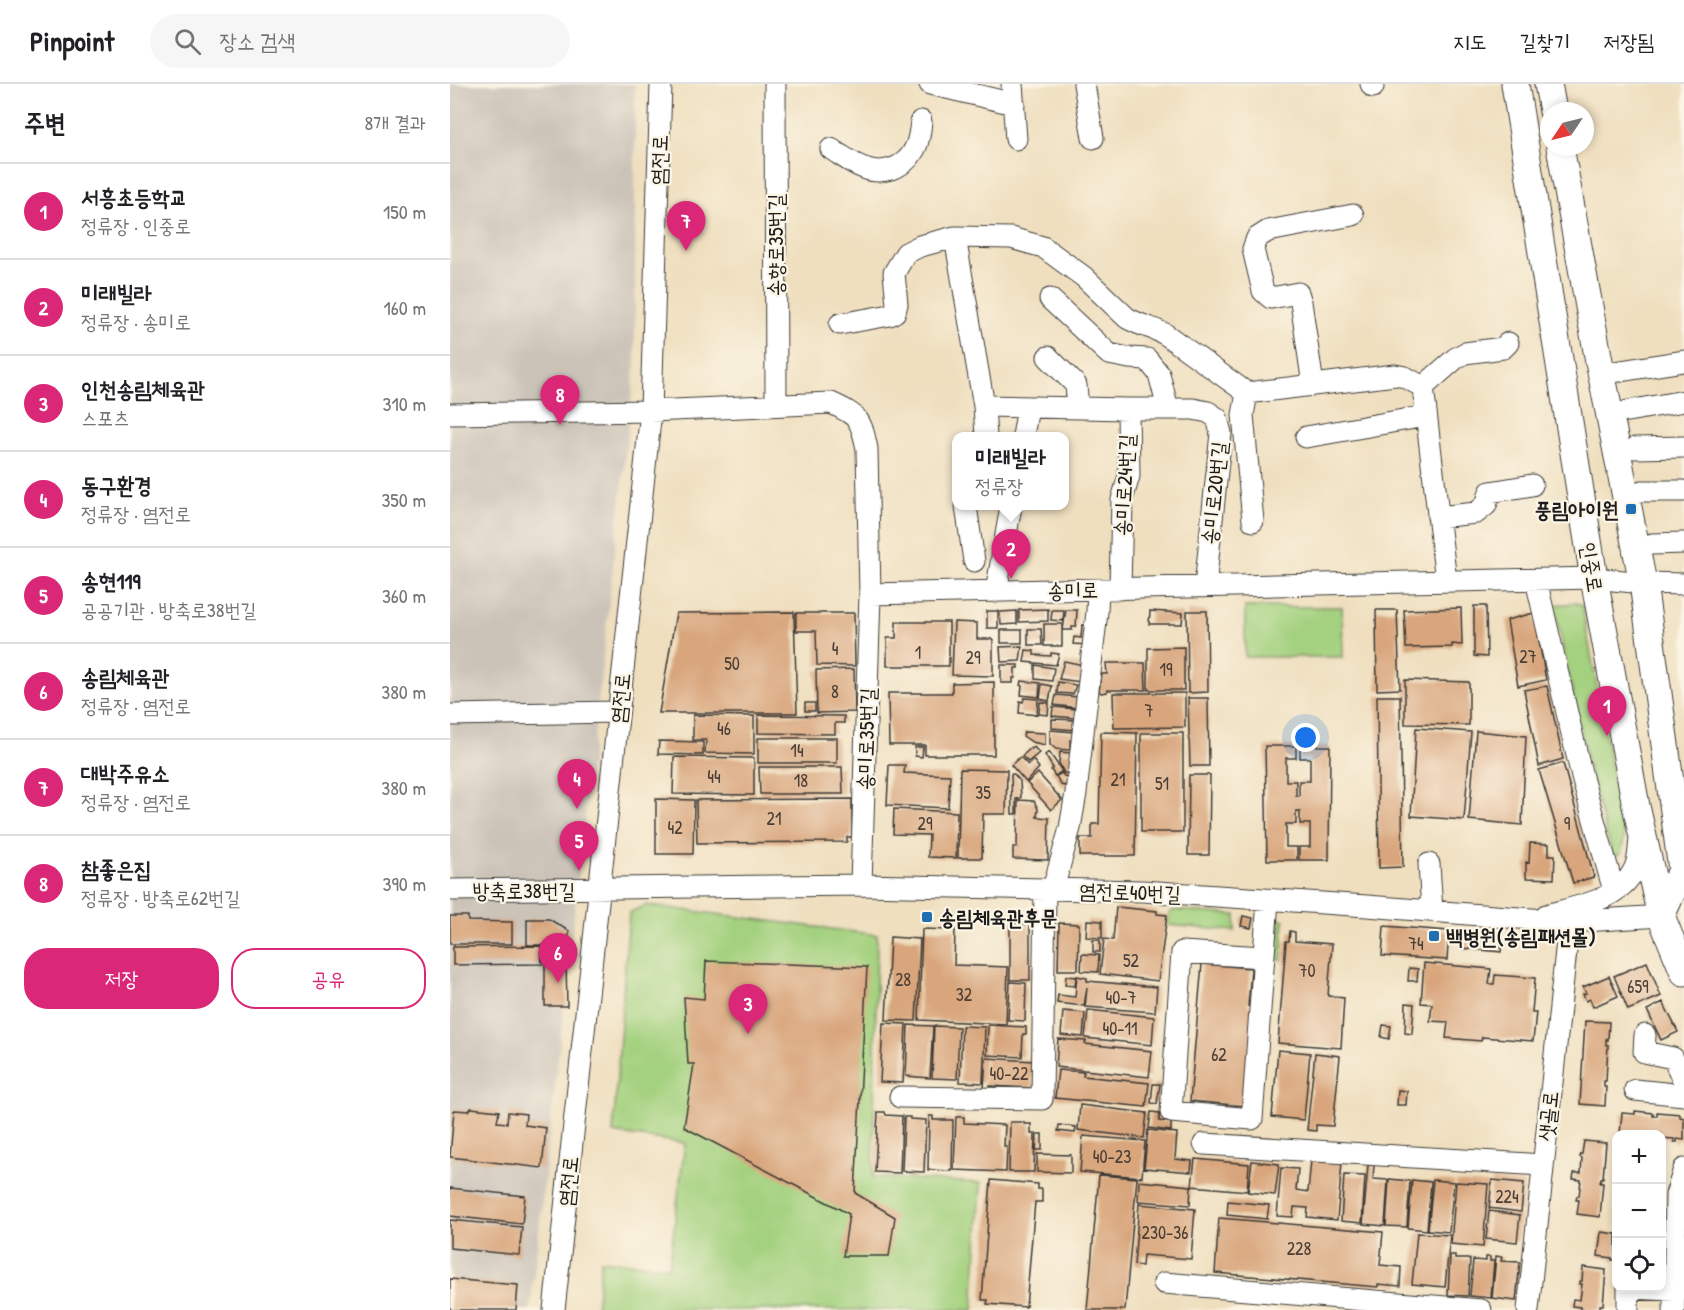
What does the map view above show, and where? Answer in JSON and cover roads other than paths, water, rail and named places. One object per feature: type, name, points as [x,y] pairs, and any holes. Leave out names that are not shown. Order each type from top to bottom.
[{"type":"main road","name":"인중로","points":[[1515,84],[1594,578],[1641,829],[1672,911],[1684,972]]},
{"type":"main road","points":[[1548,84],[1551,102]]},
{"type":"main road","points":[[1562,156],[1601,374],[1643,583],[1678,790],[1682,870],[1672,911]]},
{"type":"street","name":"염전로","points":[[554,1310],[651,411],[661,84]]},
{"type":"street","name":"송향로35번길","points":[[775,84],[776,405]]},
{"type":"street","points":[[930,84],[1013,94],[1016,139]]},
{"type":"street","points":[[1084,84],[1094,138]]},
{"type":"street","points":[[831,149],[863,168],[882,172],[897,167],[913,153],[920,134],[921,121]]},
{"type":"street","points":[[1313,385],[1298,293],[1271,298],[1263,291],[1253,249],[1257,238],[1268,231],[1353,215]]},
{"type":"street","points":[[840,324],[890,315],[895,312],[897,304],[894,273],[906,253],[920,246],[955,237],[1011,238],[1043,247],[1084,277],[1127,318],[1165,334],[1247,393],[1395,375],[1405,377],[1423,387]]},
{"type":"street","points":[[955,237],[984,406],[986,432]]},
{"type":"street","points":[[1050,300],[1109,354],[1147,359],[1159,374],[1168,409]]},
{"type":"street","points":[[1423,387],[1465,353],[1503,348],[1508,343]]},
{"type":"street","points":[[1048,357],[1076,385],[1078,408]]},
{"type":"street","points":[[1601,374],[1684,361]]},
{"type":"street","points":[[1423,387],[1446,582]]},
{"type":"street","points":[[1247,393],[1243,415],[1253,521]]},
{"type":"street","points":[[1628,411],[1684,402]]},
{"type":"street","points":[[450,414],[651,411],[831,403],[852,413],[863,427],[867,449],[870,594]]},
{"type":"street","name":"송미로24번길","points":[[984,406],[1128,409],[1129,476],[1122,500],[1120,589]]},
{"type":"street","points":[[1024,432],[1028,408]]},
{"type":"street","name":"송미로20번길","points":[[1128,409],[1193,408],[1208,412],[1217,418],[1221,433],[1205,587]]},
{"type":"street","points":[[1306,437],[1426,416]]},
{"type":"street","points":[[1635,448],[1684,447]]},
{"type":"street","points":[[1438,517],[1476,513],[1486,505],[1490,492],[1532,485]]},
{"type":"street","points":[[1642,491],[1684,491]]},
{"type":"street","points":[[967,510],[974,561]]},
{"type":"street","points":[[996,592],[1010,510]]},
{"type":"street","points":[[1652,544],[1684,543]]},
{"type":"street","name":"송미로","points":[[870,594],[1594,578],[1684,584]]},
{"type":"street","points":[[1536,580],[1583,781],[1614,891]]},
{"type":"street","points":[[900,1097],[1042,1099],[1049,889],[1070,828],[1076,793],[1098,590]]},
{"type":"street","name":"송미로35번길","points":[[861,885],[870,594]]},
{"type":"street","points":[[450,715],[618,712]]},
{"type":"street","points":[[1531,919],[1587,904],[1624,884],[1637,864],[1641,829]]},
{"type":"street","points":[[1429,864],[1432,911]]},
{"type":"street","name":"염전로40번길","points":[[598,889],[861,885],[1142,891],[1569,922],[1672,911]]},
{"type":"street","name":"방축로38번길","points":[[450,890],[598,889]]},
{"type":"street","points":[[1263,957],[1182,952],[1171,1112],[1252,1119],[1268,900]]},
{"type":"street","name":"샛골로","points":[[1528,1310],[1569,922]]},
{"type":"street","points":[[1645,1035],[1644,1052],[1673,1058],[1684,1082]]},
{"type":"street","points":[[1635,1090],[1684,1095]]},
{"type":"street","points":[[1204,1144],[1543,1165]]},
{"type":"street","points":[[1628,1310],[1628,1288],[1674,1300],[1668,1215],[1684,1169]]},
{"type":"street","points":[[1164,1283],[1481,1310]]},
{"type":"place","name":"대박주유소","points":[[686,251]]},
{"type":"place","name":"참좋은집","points":[[560,425]]},
{"type":"place","name":"풍림아이원","points":[[1631,509]]},
{"type":"place","name":"미래빌라","points":[[1011,579]]},
{"type":"place","name":"서흥초등학교","points":[[1607,736]]},
{"type":"place","name":"동구환경","points":[[577,809]]},
{"type":"place","name":"송현119","points":[[579,871]]},
{"type":"place","name":"송림체육관후문","points":[[927,917]]},
{"type":"place","name":"백병원(송림패션몰)","points":[[1434,936]]},
{"type":"place","name":"송림체육관","points":[[558,983]]},
{"type":"place","name":"인천송림체육관","points":[[748,1034]]}]
